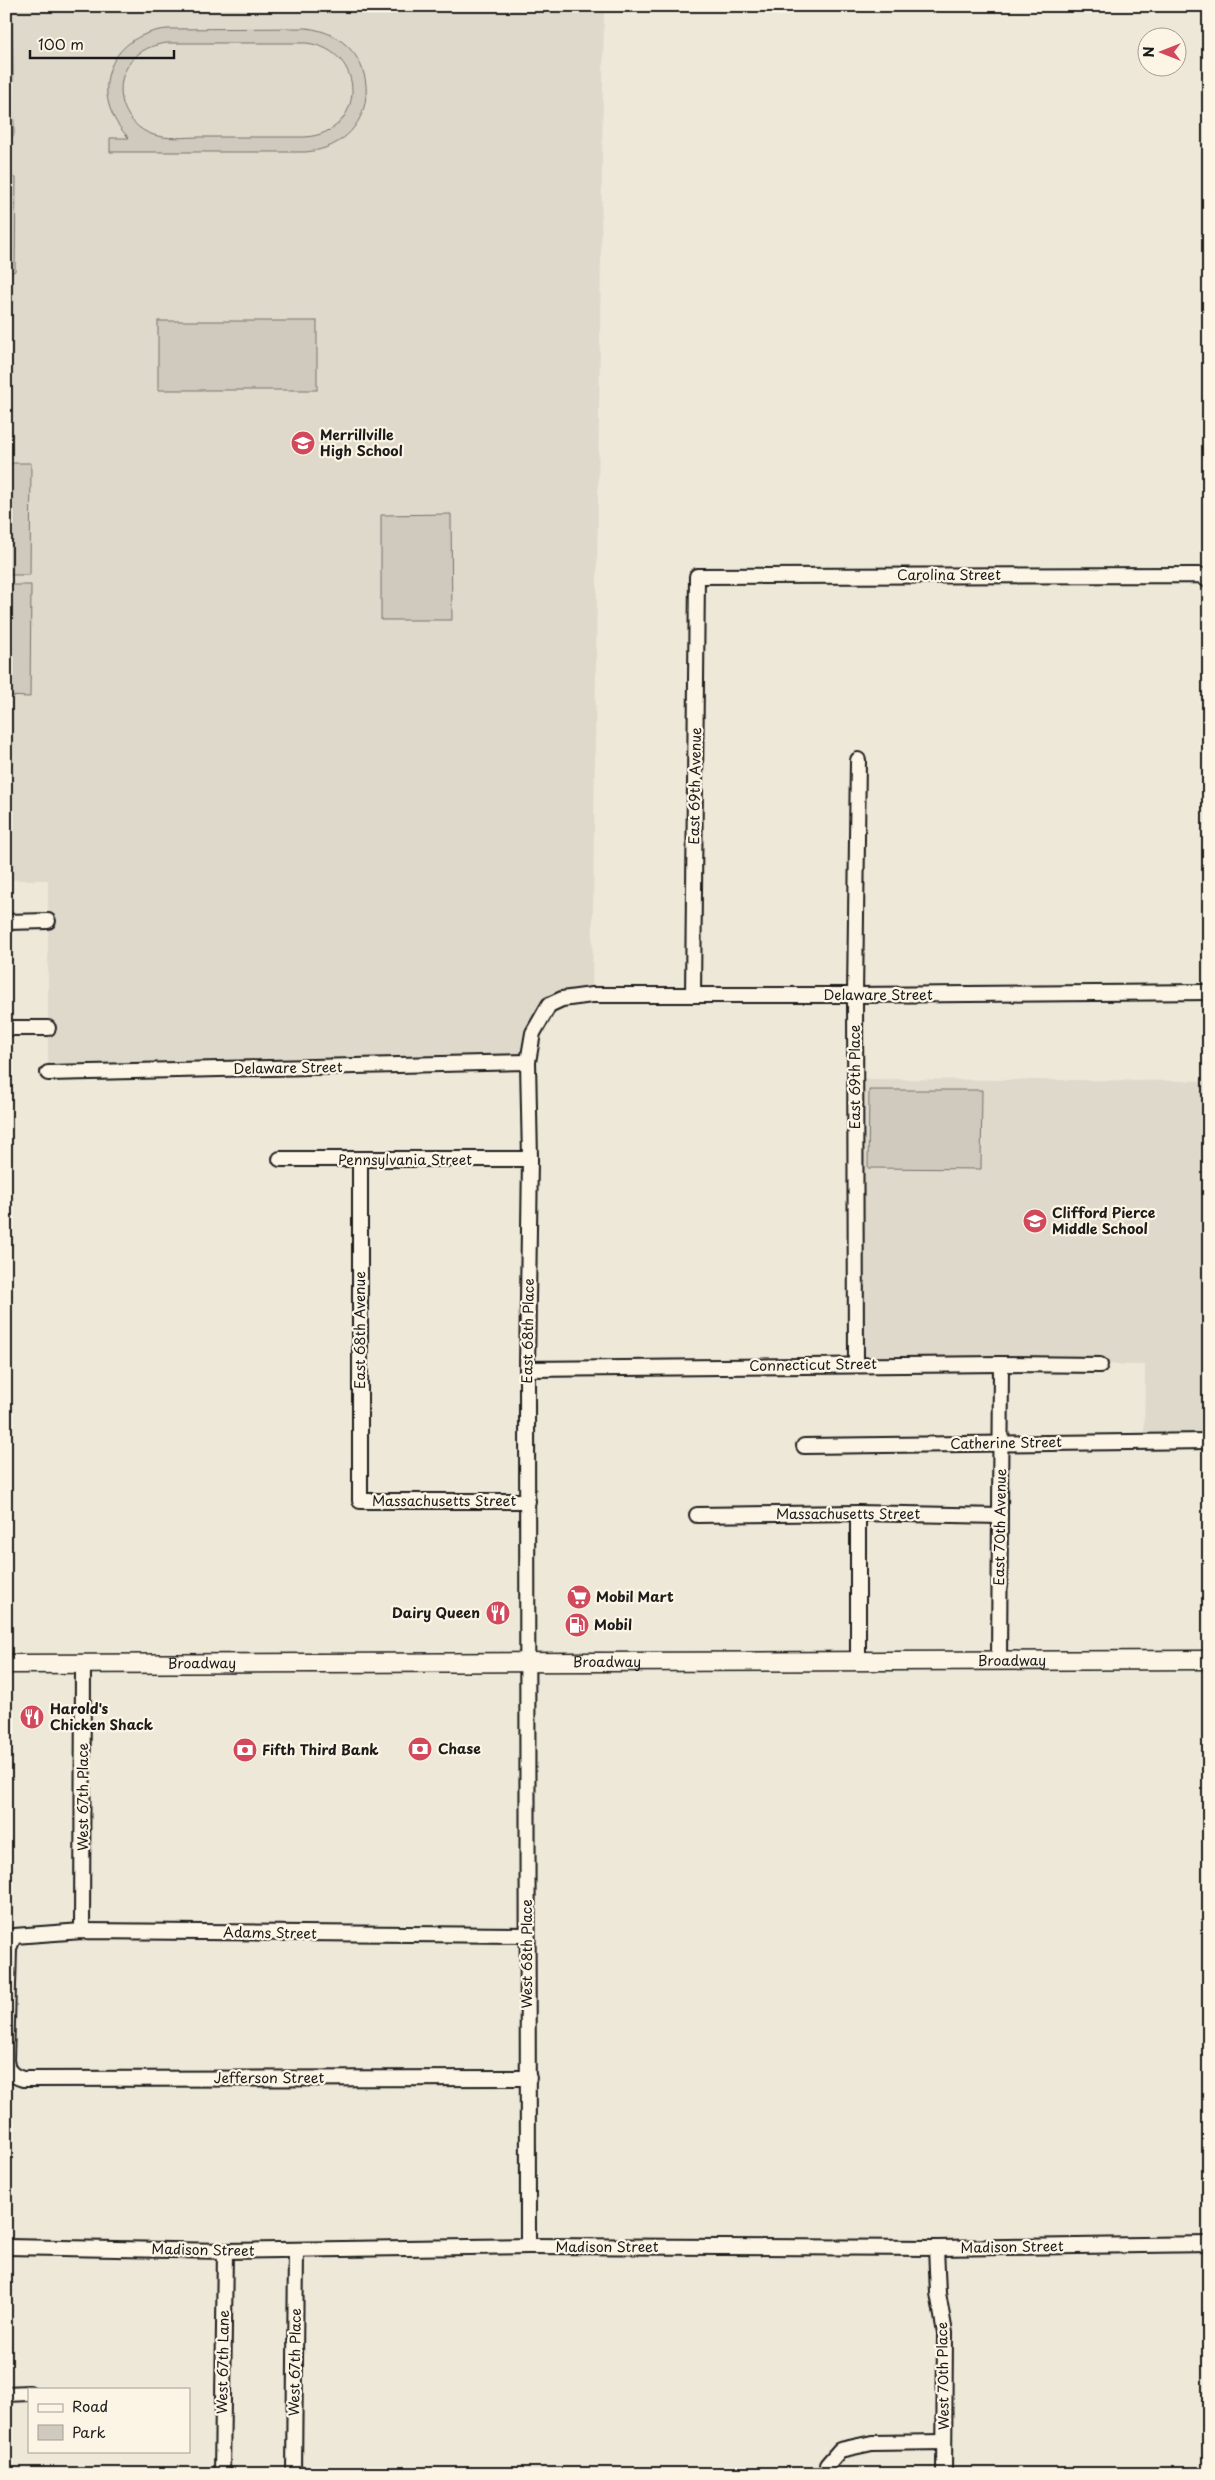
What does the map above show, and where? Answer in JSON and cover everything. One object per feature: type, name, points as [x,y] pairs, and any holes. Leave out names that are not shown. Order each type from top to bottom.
[{"type":"main road","name":"Broadway","points":[[6,1664],[1209,1660]]},
{"type":"street","name":"Carolina Street","points":[[697,576],[1204,578]]},
{"type":"street","name":"East 69th Avenue","points":[[693,995],[697,576]]},
{"type":"street","name":"East 69th Place","points":[[856,1364],[855,995],[858,760]]},
{"type":"street","points":[[6,922],[48,921]]},
{"type":"street","name":"Delaware Street","points":[[549,1005],[562,999],[592,995],[1209,992]]},
{"type":"street","name":"East 68th Place","points":[[529,1662],[527,1369],[530,1159],[528,1062],[533,1032],[549,1005]]},
{"type":"street","points":[[6,1028],[48,1028]]},
{"type":"street","name":"Delaware Street","points":[[48,1073],[528,1062]]},
{"type":"street","name":"Pennsylvania Street","points":[[280,1159],[530,1159]]},
{"type":"street","name":"East 68th Avenue","points":[[360,1160],[360,1501]]},
{"type":"street","name":"Connecticut Street","points":[[527,1369],[856,1364],[1100,1366]]},
{"type":"street","name":"East 70th Avenue","points":[[999,1661],[1001,1364]]},
{"type":"street","name":"Catherine Street","points":[[804,1446],[1209,1441]]},
{"type":"street","name":"Massachusetts Street","points":[[360,1501],[528,1501]]},
{"type":"street","points":[[858,1513],[858,1661]]},
{"type":"street","name":"Massachusetts Street","points":[[697,1515],[858,1513],[1000,1516]]},
{"type":"street","name":"West 68th Place","points":[[528,2246],[529,2078],[527,1935],[529,1662]]},
{"type":"street","name":"West 67th Place","points":[[82,1931],[83,1664]]},
{"type":"street","name":"Adams Street","points":[[11,2074],[6,2060],[9,1948],[14,1936],[82,1931],[527,1935]]},
{"type":"street","name":"Jefferson Street","points":[[11,2074],[23,2079],[529,2078]]},
{"type":"street","name":"Madison Street","points":[[6,2247],[225,2251],[528,2246],[936,2248],[1209,2244]]},
{"type":"street","name":"West 70th Place","points":[[936,2248],[938,2293],[945,2333],[944,2474]]},
{"type":"street","name":"West 67th Place","points":[[294,2474],[296,2250]]},
{"type":"street","name":"West 67th Lane","points":[[222,2474],[225,2251]]},
{"type":"street","points":[[6,2394],[28,2393]]},
{"type":"street","points":[[827,2465],[840,2450],[872,2443],[944,2442]]},
{"type":"shaded area","name":"Merrillville High School","points":[[6,6],[604,6],[592,995],[549,1005],[518,1063],[48,1073],[48,880],[6,880]]},
{"type":"shaded area","name":"Clifford Pierce Middle School","points":[[861,1079],[1209,1081],[1209,1437],[1144,1437],[1145,1365],[862,1361]]},
{"type":"green space","points":[[6,6],[12,6],[14,135],[6,142]]},
{"type":"green space","points":[[306,28],[333,36],[351,50],[363,70],[366,91],[362,113],[351,131],[332,145],[305,152],[110,152],[110,138],[129,138],[116,122],[109,104],[107,87],[110,70],[118,55],[130,43],[146,34],[167,29]],"holes":[[[306,43],[326,49],[341,60],[349,75],[352,91],[349,107],[340,122],[325,132],[305,137],[163,137],[151,134],[135,124],[129,117],[122,100],[122,81],[128,65],[142,51],[160,44]]]},
{"type":"green space","points":[[6,177],[16,178],[15,271],[6,276]]},
{"type":"green space","points":[[158,321],[317,321],[317,390],[158,390]]},
{"type":"green space","points":[[6,463],[31,463],[30,575],[6,575]]},
{"type":"green space","points":[[451,514],[452,620],[381,620],[381,515]]},
{"type":"green space","points":[[6,585],[31,585],[30,697],[6,696]]},
{"type":"green space","points":[[869,1090],[982,1090],[981,1169],[868,1168]]},
{"type":"place","name":"Merrillville High School","points":[[303,443]]},
{"type":"place","name":"Clifford Pierce Middle School","points":[[1035,1221]]},
{"type":"place","name":"Mobil Mart","points":[[579,1597]]},
{"type":"place","name":"Dairy Queen","points":[[498,1613]]},
{"type":"place","name":"Mobil","points":[[577,1625]]},
{"type":"place","name":"Harold's Chicken Shack","points":[[32,1717]]},
{"type":"place","name":"Chase","points":[[420,1749]]},
{"type":"place","name":"Fifth Third Bank","points":[[245,1750]]}]
